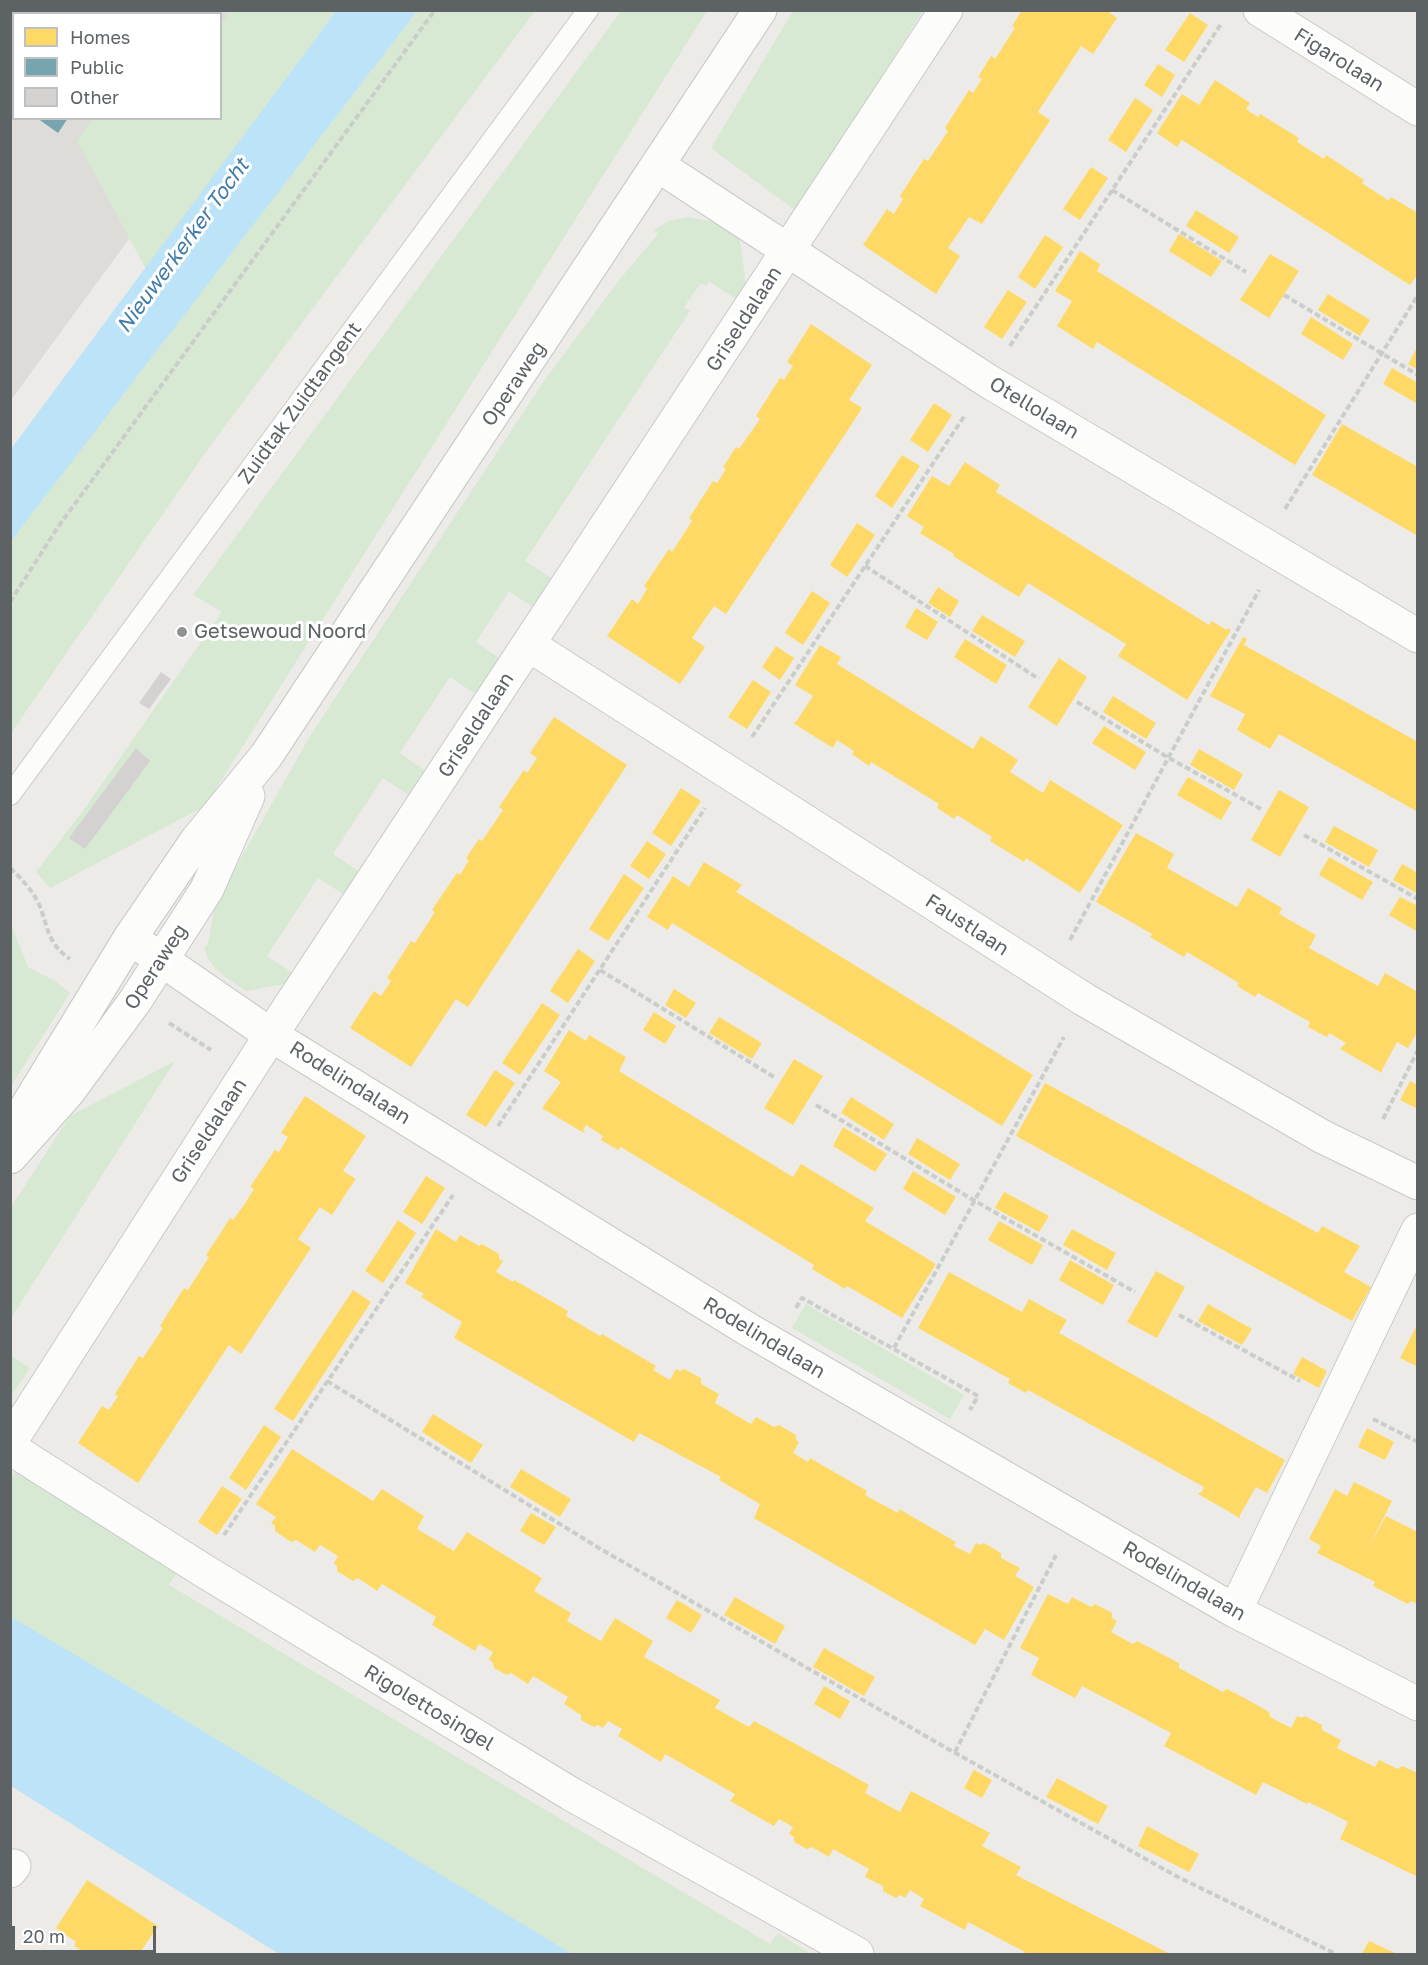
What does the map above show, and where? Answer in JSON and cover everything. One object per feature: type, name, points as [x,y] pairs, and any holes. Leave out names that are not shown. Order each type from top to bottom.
[{"type":"street","name":"Operaweg","points":[[10,1134],[130,938],[197,840],[266,756],[659,166],[760,10]]},
{"type":"street","name":"Griseldalaan","points":[[10,1442],[271,1035],[946,10]]},
{"type":"street","name":"Figarolaan","points":[[1260,10],[1418,109]]},
{"type":"street","name":"Otellolaan","points":[[659,166],[988,381],[1418,636]]},
{"type":"street","name":"Faustlaan","points":[[529,645],[1085,1000],[1323,1137],[1418,1183]]},
{"type":"street","name":"Operaweg","points":[[10,1157],[68,1092],[135,1001],[207,889],[266,756]]},
{"type":"street","name":"Rodelindalaan","points":[[130,938],[271,1035],[774,1345],[1235,1611],[1418,1704]]},
{"type":"street","points":[[1235,1611],[1418,1230]]},
{"type":"street","name":"Rigolettosingel","points":[[10,1448],[201,1569],[571,1794],[857,1954]]},
{"type":"lane","name":"Zuidtak Zuidtangent","points":[[10,795],[588,10]]},
{"type":"path","points":[[10,602],[72,508],[435,10]]},
{"type":"path","points":[[1112,190],[1246,272]]},
{"type":"path","points":[[1284,295],[1418,375]]},
{"type":"path","points":[[1049,978],[1169,758],[1270,550],[1418,295]]},
{"type":"path","points":[[865,566],[1039,679]]},
{"type":"path","points":[[1077,702],[1169,758],[1261,809]]},
{"type":"path","points":[[1304,835],[1418,899]]},
{"type":"path","points":[[600,970],[774,1077]]},
{"type":"path","points":[[894,1348],[1085,1000]]},
{"type":"path","points":[[1363,1156],[1418,1050]]},
{"type":"path","points":[[816,1105],[975,1202],[1135,1292]]},
{"type":"path","points":[[774,1345],[802,1298],[978,1396],[949,1446]]},
{"type":"path","points":[[327,1381],[599,1548],[955,1752],[1178,1877],[1336,1954]]},
{"type":"path","points":[[955,1752],[1075,1519]]},
{"type":"shaded area","points":[[11,11],[296,11],[222,113],[222,12],[12,12],[12,120],[216,120],[11,400]]},
{"type":"green space","points":[[228,11],[336,11],[146,269],[77,141],[92,120],[222,120],[222,21],[225,21]]},
{"type":"green space","points":[[417,11],[535,11],[210,446],[11,733],[10,541]]},
{"type":"green space","points":[[621,11],[707,11],[205,806],[50,888],[36,872],[85,808],[222,612],[193,595]]},
{"type":"green space","points":[[793,11],[923,11],[796,211],[711,148]]},
{"type":"green space","points":[[689,217],[714,222],[740,240],[746,285],[737,300],[709,281],[706,286],[701,283],[684,307],[690,311],[525,561],[553,579],[534,608],[509,591],[476,642],[501,659],[477,695],[450,677],[400,753],[427,772],[411,797],[383,778],[333,854],[361,873],[346,896],[318,878],[267,956],[294,974],[289,983],[246,991],[211,963],[204,948],[208,944],[215,904],[310,736],[544,381],[620,279],[658,234],[654,230],[669,221]]},
{"type":"green space","points":[[11,924],[28,967],[55,981],[70,993],[11,1086]]},
{"type":"green space","points":[[175,1061],[11,1318],[11,1207],[70,1116]]},
{"type":"green space","points":[[806,1304],[964,1395],[950,1419],[792,1328]]},
{"type":"green space","points":[[11,1356],[30,1368],[11,1396]]},
{"type":"green space","points":[[18,1469],[178,1571],[169,1585],[770,1944],[778,1933],[811,1954],[571,1954],[11,1618],[11,1478]]},
{"type":"water","name":"Nieuwerkerker Tocht","points":[[336,11],[417,11],[11,541],[11,449]]},
{"type":"water","points":[[11,1617],[572,1954],[279,1954],[11,1786]]},
{"type":"building: Homes","points":[[1022,10],[1106,10],[1117,18],[1093,54],[1081,46],[1038,112],[1050,120],[1049,122],[982,224],[969,217],[948,248],[960,256],[936,294],[863,245],[887,209],[894,214],[903,199],[900,196],[924,159],[928,161],[948,131],[945,128],[969,90],[973,93],[982,79],[978,77],[991,56],[995,59],[1015,28],[1012,26]]},
{"type":"building: Homes","points":[[1190,13],[1208,25],[1184,62],[1165,50]]},
{"type":"building: Homes","points":[[1158,64],[1175,75],[1162,97],[1144,85]]},
{"type":"building: Homes","points":[[1215,80],[1250,103],[1246,109],[1258,117],[1260,114],[1299,138],[1297,142],[1324,159],[1326,155],[1364,180],[1362,183],[1389,201],[1391,197],[1418,213],[1418,274],[1410,285],[1182,140],[1177,147],[1157,133],[1182,94],[1199,105]]},
{"type":"building: Homes","points":[[1135,98],[1153,110],[1126,152],[1108,140]]},
{"type":"building: Homes","points":[[1091,167],[1108,178],[1080,220],[1063,209]]},
{"type":"building: Homes","points":[[1196,210],[1239,237],[1229,253],[1186,226]]},
{"type":"building: Homes","points":[[1179,234],[1222,261],[1211,277],[1169,251]]},
{"type":"building: Homes","points":[[1045,235],[1063,247],[1035,289],[1018,277]]},
{"type":"building: Homes","points":[[1080,251],[1100,264],[1097,271],[1326,415],[1295,465],[1097,342],[1093,349],[1057,326],[1072,301],[1055,291]]},
{"type":"building: Homes","points":[[1270,254],[1299,271],[1269,318],[1240,300]]},
{"type":"building: Homes","points":[[1008,290],[1027,302],[1002,339],[984,327]]},
{"type":"building: Homes","points":[[1328,294],[1370,320],[1360,336],[1318,310]]},
{"type":"building: Homes","points":[[1311,317],[1353,344],[1343,360],[1301,334]]},
{"type":"building: Homes","points":[[811,324],[872,365],[849,400],[861,407],[861,410],[726,614],[714,606],[692,638],[705,647],[680,684],[607,636],[632,599],[638,604],[647,589],[644,586],[669,549],[672,552],[692,521],[689,518],[713,481],[717,483],[726,469],[723,467],[736,447],[739,449],[760,419],[756,416],[780,378],[784,380],[793,366],[787,362]]},
{"type":"building: Homes","points":[[1418,346],[1418,370],[1408,364]]},
{"type":"building: Homes","points":[[1392,368],[1418,383],[1418,404],[1383,384]]},
{"type":"building: Homes","points":[[934,403],[952,415],[928,452],[910,440]]},
{"type":"building: Homes","points":[[1342,424],[1418,467],[1418,536],[1312,475]]},
{"type":"building: Homes","points":[[902,455],[920,466],[892,508],[875,496]]},
{"type":"building: Homes","points":[[965,462],[1000,485],[996,492],[1209,625],[1212,621],[1226,630],[1227,628],[1231,630],[1187,700],[1118,656],[1126,644],[1028,583],[1019,597],[920,533],[924,527],[907,516],[932,476],[949,486]]},
{"type":"building: Homes","points":[[857,523],[875,535],[847,577],[830,565]]},
{"type":"building: Homes","points":[[938,587],[959,601],[950,617],[928,603]]},
{"type":"building: Homes","points":[[812,591],[830,603],[803,645],[785,633]]},
{"type":"building: Homes","points":[[916,608],[938,622],[927,640],[905,627]]},
{"type":"building: Homes","points":[[982,615],[1025,641],[1015,657],[972,631]]},
{"type":"building: Homes","points":[[1243,637],[1247,639],[1244,645],[1418,742],[1418,812],[1279,734],[1270,749],[1237,730],[1245,714],[1210,696]]},
{"type":"building: Homes","points":[[965,639],[1007,665],[996,684],[954,657]]},
{"type":"building: Homes","points":[[820,645],[841,657],[837,664],[973,749],[981,736],[1018,760],[1010,772],[1043,793],[1050,780],[1123,825],[1080,893],[1026,858],[1024,862],[990,841],[992,837],[957,815],[954,819],[937,808],[939,804],[871,762],[869,766],[852,754],[854,751],[837,740],[833,748],[793,723],[796,722],[813,696],[795,685]]},
{"type":"building: Homes","points":[[776,646],[794,658],[780,680],[762,667]]},
{"type":"building: Homes","points":[[1059,658],[1087,677],[1057,726],[1028,707]]},
{"type":"building: Homes","points":[[753,680],[771,692],[747,729],[728,717]]},
{"type":"building: Homes","points":[[1113,696],[1156,723],[1146,739],[1103,712]]},
{"type":"building: Homes","points":[[554,717],[627,765],[468,1007],[456,999],[411,1067],[350,1028],[374,991],[381,996],[391,981],[387,978],[411,941],[415,943],[435,912],[432,910],[457,873],[460,875],[469,860],[466,858],[479,839],[482,841],[503,810],[499,807],[524,770],[527,773],[537,758],[530,753]]},
{"type":"building: Homes","points":[[1104,726],[1146,752],[1135,770],[1092,743]]},
{"type":"building: Homes","points":[[1199,749],[1243,774],[1234,790],[1190,765]]},
{"type":"building: Homes","points":[[1188,777],[1232,802],[1221,820],[1177,795]]},
{"type":"building: Homes","points":[[681,788],[701,801],[671,846],[652,833]]},
{"type":"building: Homes","points":[[1279,790],[1309,807],[1280,857],[1251,840]]},
{"type":"building: Homes","points":[[1334,826],[1378,850],[1369,867],[1325,842]]},
{"type":"building: Homes","points":[[1136,833],[1174,854],[1167,868],[1237,907],[1248,888],[1282,908],[1279,914],[1316,935],[1309,948],[1378,986],[1385,973],[1418,992],[1418,1031],[1408,1048],[1397,1042],[1382,1073],[1340,1049],[1346,1043],[1329,1033],[1327,1037],[1308,1027],[1310,1022],[1258,993],[1255,997],[1237,986],[1239,983],[1187,952],[1184,957],[1150,937],[1152,934],[1096,902]]},
{"type":"building: Homes","points":[[647,841],[666,854],[649,879],[630,866]]},
{"type":"building: Homes","points":[[1329,857],[1373,882],[1362,900],[1319,875]]},
{"type":"building: Homes","points":[[704,862],[742,885],[736,892],[1033,1075],[1002,1126],[672,923],[668,930],[647,917],[673,876],[689,887]]},
{"type":"building: Homes","points":[[1402,864],[1418,873],[1418,894],[1393,880]]},
{"type":"building: Homes","points":[[624,874],[644,888],[608,941],[589,929]]},
{"type":"building: Homes","points":[[1400,897],[1418,906],[1418,932],[1389,915]]},
{"type":"building: Homes","points":[[578,949],[595,961],[568,1003],[550,991]]},
{"type":"building: Homes","points":[[674,989],[696,1003],[686,1018],[665,1005]]},
{"type":"building: Homes","points":[[542,1003],[560,1015],[520,1075],[502,1063]]},
{"type":"building: Homes","points":[[654,1012],[676,1026],[665,1044],[643,1030]]},
{"type":"building: Homes","points":[[719,1017],[762,1043],[752,1059],[709,1033]]},
{"type":"building: Homes","points":[[569,1030],[586,1041],[589,1035],[626,1057],[619,1071],[793,1177],[801,1164],[874,1208],[865,1221],[936,1264],[902,1318],[847,1286],[845,1289],[812,1269],[814,1265],[690,1189],[621,1147],[618,1150],[601,1140],[603,1136],[586,1125],[584,1133],[542,1108],[561,1082],[544,1071]]},
{"type":"building: Homes","points":[[794,1059],[823,1076],[793,1125],[764,1108]]},
{"type":"building: Homes","points":[[495,1070],[515,1083],[486,1127],[466,1115]]},
{"type":"building: Homes","points":[[1410,1081],[1418,1085],[1418,1109],[1400,1100]]},
{"type":"building: Homes","points":[[1045,1083],[1318,1233],[1322,1226],[1360,1246],[1344,1272],[1371,1287],[1352,1321],[1016,1136]]},
{"type":"building: Homes","points":[[305,1096],[366,1136],[343,1171],[356,1179],[332,1215],[320,1207],[298,1239],[311,1248],[241,1354],[229,1345],[138,1483],[78,1443],[102,1406],[109,1410],[118,1396],[115,1394],[139,1356],[143,1358],[163,1328],[160,1326],[184,1288],[188,1290],[209,1257],[206,1255],[230,1218],[233,1220],[244,1205],[254,1189],[250,1187],[275,1150],[279,1152],[288,1137],[281,1133]]},
{"type":"building: Homes","points":[[851,1097],[894,1124],[884,1140],[841,1113]]},
{"type":"building: Homes","points":[[843,1127],[887,1154],[875,1172],[833,1146]]},
{"type":"building: Homes","points":[[917,1138],[960,1164],[950,1180],[908,1154]]},
{"type":"building: Homes","points":[[913,1171],[956,1197],[945,1215],[903,1189]]},
{"type":"building: Homes","points":[[426,1176],[445,1188],[422,1224],[403,1212]]},
{"type":"building: Homes","points":[[1004,1192],[1049,1216],[1039,1232],[995,1208]]},
{"type":"building: Homes","points":[[398,1220],[416,1233],[383,1283],[365,1271]]},
{"type":"building: Homes","points":[[999,1221],[1043,1245],[1032,1265],[988,1240]]},
{"type":"building: Homes","points":[[436,1229],[456,1242],[460,1235],[499,1254],[499,1259],[503,1261],[496,1272],[568,1311],[566,1316],[656,1366],[653,1370],[670,1380],[676,1369],[680,1371],[684,1369],[701,1378],[701,1384],[719,1394],[715,1403],[751,1424],[756,1417],[774,1427],[779,1425],[796,1435],[796,1440],[799,1442],[793,1453],[808,1462],[810,1458],[867,1491],[865,1495],[898,1513],[899,1509],[956,1542],[954,1546],[970,1554],[976,1543],[980,1545],[984,1543],[1001,1553],[1001,1558],[1020,1568],[1015,1576],[1034,1587],[1004,1640],[985,1629],[975,1645],[754,1518],[760,1504],[719,1480],[721,1477],[639,1433],[634,1442],[454,1338],[462,1322],[421,1297],[424,1294],[405,1283]]},
{"type":"building: Homes","points":[[1072,1229],[1116,1253],[1107,1270],[1063,1245]]},
{"type":"building: Homes","points":[[1070,1260],[1114,1285],[1103,1305],[1059,1280]]},
{"type":"building: Homes","points":[[1156,1271],[1185,1287],[1157,1338],[1127,1322]]},
{"type":"building: Homes","points":[[949,1272],[1022,1312],[1029,1299],[1067,1320],[1059,1333],[1285,1460],[1267,1493],[1256,1487],[1240,1518],[1198,1494],[1204,1487],[1028,1390],[1026,1393],[1008,1383],[1010,1379],[918,1328]]},
{"type":"building: Homes","points":[[353,1290],[371,1302],[293,1421],[274,1409]]},
{"type":"building: Homes","points":[[1208,1304],[1252,1329],[1242,1345],[1198,1321]]},
{"type":"building: Homes","points":[[1418,1323],[1418,1367],[1400,1358]]},
{"type":"building: Homes","points":[[1302,1357],[1327,1371],[1319,1388],[1293,1374]]},
{"type":"building: Homes","points":[[433,1414],[483,1445],[471,1463],[422,1432]]},
{"type":"building: Homes","points":[[264,1425],[281,1437],[246,1490],[229,1478]]},
{"type":"building: Homes","points":[[1367,1428],[1394,1442],[1385,1460],[1358,1447]]},
{"type":"building: Homes","points":[[292,1449],[373,1501],[382,1489],[424,1516],[417,1529],[454,1551],[467,1532],[542,1578],[534,1591],[571,1613],[567,1621],[601,1641],[615,1618],[653,1641],[644,1657],[720,1700],[715,1708],[749,1727],[754,1721],[830,1763],[869,1785],[865,1793],[900,1812],[911,1791],[990,1833],[982,1846],[1021,1867],[1016,1875],[1170,1954],[1024,1954],[1025,1952],[968,1922],[965,1930],[920,1906],[924,1899],[910,1890],[905,1898],[900,1895],[896,1898],[883,1891],[883,1886],[865,1877],[869,1869],[833,1849],[829,1857],[812,1847],[807,1849],[794,1842],[794,1837],[789,1834],[793,1827],[779,1819],[774,1826],[730,1801],[735,1794],[665,1754],[661,1762],[618,1736],[622,1729],[608,1721],[603,1728],[598,1725],[594,1727],[581,1720],[581,1715],[564,1704],[568,1697],[533,1676],[528,1684],[511,1673],[507,1675],[494,1668],[489,1659],[493,1652],[479,1644],[475,1651],[432,1625],[436,1617],[382,1584],[377,1591],[358,1578],[353,1581],[337,1571],[334,1563],[338,1556],[320,1545],[315,1552],[296,1540],[291,1542],[275,1531],[275,1526],[271,1523],[276,1517],[256,1504]]},
{"type":"building: Homes","points":[[521,1469],[571,1499],[560,1517],[510,1487]]},
{"type":"building: Homes","points":[[1354,1482],[1392,1501],[1368,1549],[1386,1516],[1418,1532],[1418,1604],[1411,1601],[1408,1604],[1373,1586],[1375,1582],[1317,1553],[1321,1546],[1309,1539],[1335,1489],[1347,1496]]},
{"type":"building: Homes","points":[[222,1486],[242,1499],[217,1535],[198,1522]]},
{"type":"building: Homes","points":[[531,1513],[556,1527],[544,1545],[520,1531]]},
{"type":"building: Homes","points":[[1048,1594],[1068,1604],[1072,1597],[1091,1607],[1095,1604],[1112,1613],[1112,1618],[1117,1621],[1111,1632],[1133,1644],[1137,1641],[1179,1663],[1179,1668],[1223,1692],[1227,1689],[1248,1700],[1269,1712],[1270,1717],[1291,1728],[1297,1716],[1301,1718],[1305,1716],[1322,1725],[1322,1730],[1341,1740],[1337,1748],[1375,1767],[1379,1760],[1398,1769],[1402,1766],[1418,1773],[1418,1877],[1340,1839],[1348,1822],[1329,1812],[1308,1802],[1307,1804],[1263,1782],[1256,1795],[1164,1746],[1171,1733],[1126,1709],[1082,1686],[1075,1698],[1031,1675],[1039,1658],[1020,1648]]},
{"type":"building: Homes","points":[[735,1597],[785,1626],[775,1644],[724,1615]]},
{"type":"building: Homes","points":[[677,1600],[702,1615],[691,1633],[666,1618]]},
{"type":"building: Homes","points":[[824,1648],[875,1677],[864,1696],[813,1667]]},
{"type":"building: Homes","points":[[824,1686],[850,1701],[840,1719],[814,1704]]},
{"type":"building: Homes","points":[[974,1770],[992,1780],[982,1798],[964,1788]]},
{"type":"building: Homes","points":[[1057,1778],[1108,1806],[1098,1824],[1046,1797]]},
{"type":"building: Homes","points":[[1147,1826],[1199,1854],[1189,1872],[1138,1846]]},
{"type":"building: Homes","points":[[87,1880],[158,1926],[139,1954],[87,1954],[74,1946],[76,1942],[56,1928]]},
{"type":"building: Homes","points":[[1369,1941],[1397,1954],[1362,1954]]},
{"type":"building: Public","points":[[63,10],[147,10],[146,12],[65,12]]},
{"type":"building: Public","points":[[40,120],[67,120],[58,133]]},
{"type":"building: Other","points":[[161,672],[171,679],[149,709],[139,703]]},
{"type":"building: Other","points":[[136,748],[150,761],[85,849],[69,838]]},
{"type":"place","name":"Getsewoud Noord","points":[[182,632]]}]
